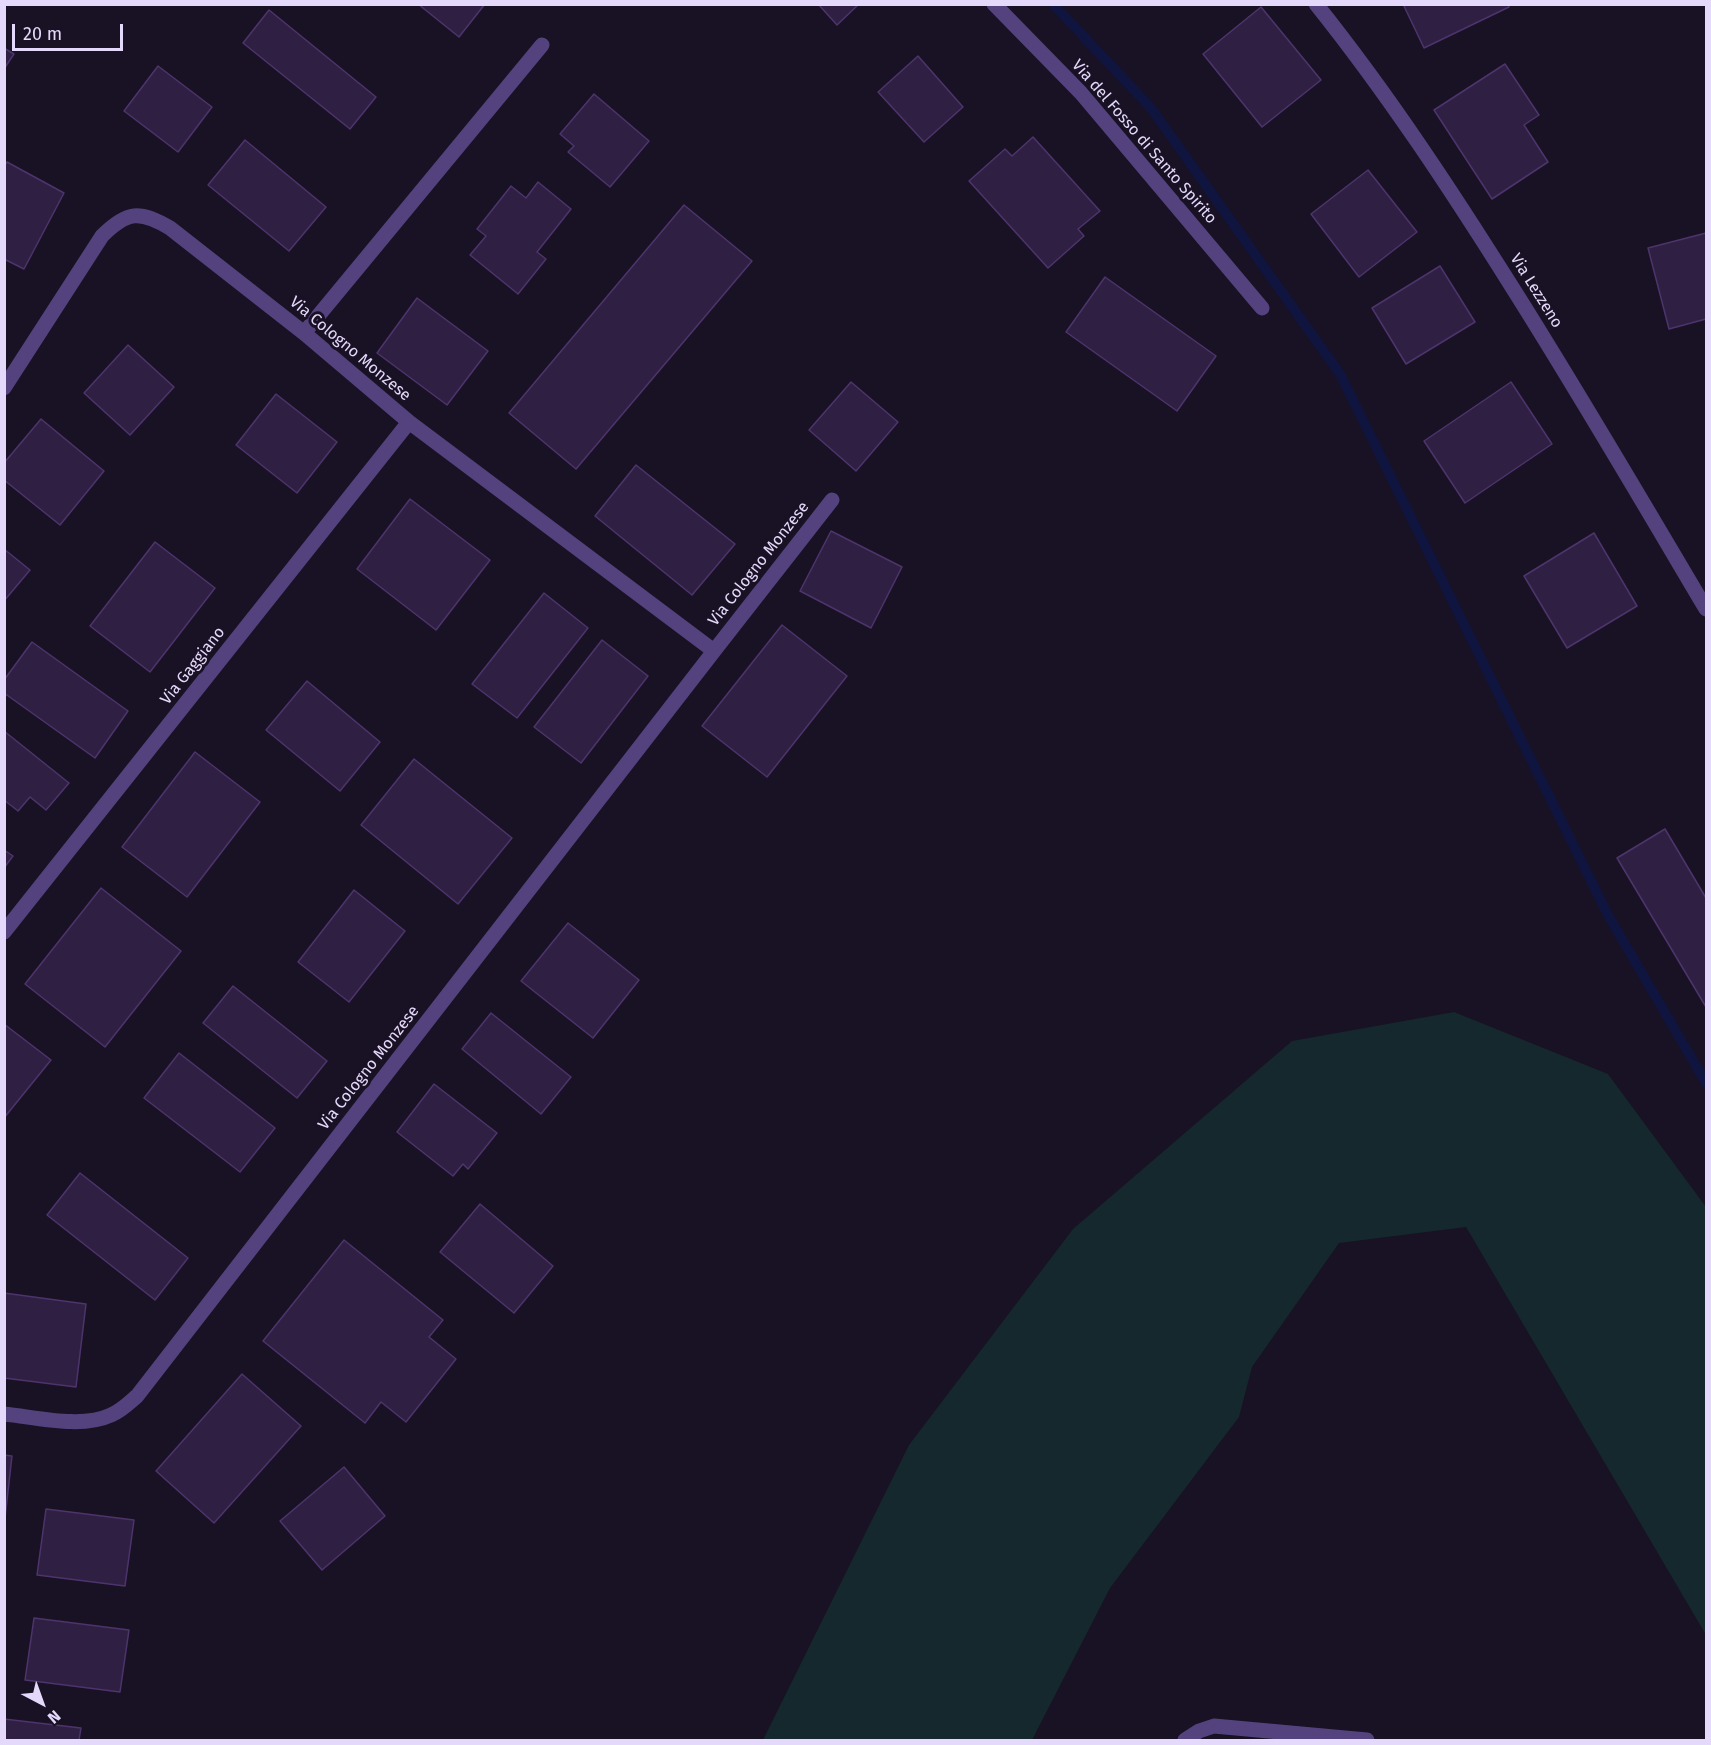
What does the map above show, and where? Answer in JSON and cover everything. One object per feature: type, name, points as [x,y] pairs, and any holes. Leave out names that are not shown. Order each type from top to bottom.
[{"type":"street","name":"Via del Fosso di Santo Spirito","points":[[994,4],[1081,93],[1262,308]]},
{"type":"street","name":"Via Lezzeno","points":[[1316,4],[1382,91],[1452,192],[1569,377],[1707,609]]},
{"type":"street","points":[[304,333],[542,45]]},
{"type":"street","name":"Via Cologno Monzese","points":[[4,388],[96,244],[117,223],[133,216],[148,216],[170,228],[304,333],[409,422],[714,651]]},
{"type":"street","name":"Via Gaggiano","points":[[4,932],[409,422]]},
{"type":"street","name":"Via Cologno Monzese","points":[[4,1414],[83,1422],[110,1416],[120,1411],[137,1396],[832,500]]},
{"type":"street","points":[[1185,1740],[1199,1731],[1214,1726],[1323,1738],[1367,1740]]},
{"type":"green space","points":[[1454,1012],[1608,1074],[1706,1207],[1706,1635],[1466,1227],[1339,1243],[1252,1367],[1239,1417],[1110,1588],[1032,1740],[763,1740],[909,1445],[1073,1229],[1292,1041]]},
{"type":"building","points":[[418,4],[485,4],[459,37]]},
{"type":"building","points":[[818,4],[859,4],[837,25]]},
{"type":"building","points":[[1403,4],[1508,4],[1509,7],[1424,48]]},
{"type":"building","points":[[1261,7],[1321,80],[1262,127],[1203,54]]},
{"type":"building","points":[[269,10],[376,97],[350,129],[243,43]]},
{"type":"building","points":[[4,48],[14,54],[4,69]]},
{"type":"building","points":[[918,56],[963,107],[924,142],[878,92]]},
{"type":"building","points":[[1505,64],[1539,115],[1524,125],[1548,162],[1492,199],[1434,110]]},
{"type":"building","points":[[158,66],[212,107],[178,152],[124,111]]},
{"type":"building","points":[[594,94],[649,141],[610,187],[568,152],[574,146],[560,134]]},
{"type":"building","points":[[1033,137],[1100,211],[1078,229],[1084,236],[1048,268],[969,181],[1005,149],[1012,156]]},
{"type":"building","points":[[245,140],[326,207],[289,251],[208,185]]},
{"type":"building","points":[[7,162],[64,193],[24,269],[4,259],[4,166]]},
{"type":"building","points":[[1368,170],[1417,232],[1359,277],[1311,214]]},
{"type":"building","points":[[538,182],[571,209],[537,252],[546,259],[518,294],[470,255],[486,236],[477,229],[511,186],[526,198]]},
{"type":"building","points":[[684,205],[752,261],[576,469],[509,413]]},
{"type":"building","points":[[1706,233],[1706,319],[1669,329],[1648,248]]},
{"type":"building","points":[[1440,266],[1475,322],[1406,364],[1372,308]]},
{"type":"building","points":[[1105,277],[1216,356],[1177,411],[1066,332]]},
{"type":"building","points":[[417,298],[488,351],[447,405],[377,353]]},
{"type":"building","points":[[128,345],[174,387],[130,435],[84,393]]},
{"type":"building","points":[[851,382],[898,422],[856,471],[809,430]]},
{"type":"building","points":[[1511,382],[1552,444],[1465,503],[1424,441]]},
{"type":"building","points":[[276,394],[337,442],[297,493],[236,445]]},
{"type":"building","points":[[41,419],[104,471],[60,525],[4,480],[4,463]]},
{"type":"building","points":[[636,465],[735,544],[692,595],[595,516]]},
{"type":"building","points":[[410,499],[490,560],[436,630],[357,569]]},
{"type":"building","points":[[831,531],[902,567],[871,628],[800,591]]},
{"type":"building","points":[[1594,533],[1637,606],[1567,648],[1524,576]]},
{"type":"building","points":[[155,542],[215,588],[150,672],[90,626]]},
{"type":"building","points":[[4,549],[30,570],[4,601]]},
{"type":"building","points":[[544,593],[588,628],[517,718],[472,684]]},
{"type":"building","points":[[782,625],[847,676],[767,777],[702,726]]},
{"type":"building","points":[[602,640],[648,676],[581,763],[534,727]]},
{"type":"building","points":[[32,642],[128,711],[95,758],[4,693],[4,680]]},
{"type":"building","points":[[307,681],[380,742],[340,791],[266,730]]},
{"type":"building","points":[[4,731],[69,783],[46,810],[30,797],[18,811],[4,800]]},
{"type":"building","points":[[195,752],[260,802],[187,897],[122,847]]},
{"type":"building","points":[[414,759],[512,838],[458,904],[361,825]]},
{"type":"building","points":[[1665,829],[1706,898],[1706,1007],[1617,858]]},
{"type":"building","points":[[4,850],[13,856],[4,868]]},
{"type":"building","points":[[101,888],[181,951],[105,1047],[25,984]]},
{"type":"building","points":[[354,890],[405,931],[349,1002],[298,962]]},
{"type":"building","points":[[568,923],[639,980],[593,1038],[521,981]]},
{"type":"building","points":[[233,986],[327,1061],[297,1098],[203,1023]]},
{"type":"building","points":[[491,1013],[571,1077],[541,1114],[462,1049]]},
{"type":"building","points":[[4,1024],[51,1060],[4,1118]]},
{"type":"building","points":[[179,1053],[275,1128],[240,1172],[144,1098]]},
{"type":"building","points":[[434,1084],[497,1133],[468,1169],[463,1164],[453,1176],[397,1132]]},
{"type":"building","points":[[80,1173],[188,1258],[155,1300],[47,1215]]},
{"type":"building","points":[[480,1204],[553,1266],[514,1313],[440,1252]]},
{"type":"building","points":[[344,1240],[443,1320],[429,1337],[456,1359],[406,1422],[381,1402],[365,1423],[263,1341]]},
{"type":"building","points":[[4,1293],[86,1304],[76,1387],[4,1378]]},
{"type":"building","points":[[242,1374],[301,1426],[214,1523],[156,1471]]},
{"type":"building","points":[[4,1455],[12,1456],[4,1527]]},
{"type":"building","points":[[344,1467],[385,1516],[322,1570],[280,1521]]},
{"type":"building","points":[[46,1509],[134,1520],[125,1586],[37,1575]]},
{"type":"building","points":[[34,1618],[129,1630],[120,1692],[25,1680]]},
{"type":"building","points":[[4,1719],[81,1728],[79,1740],[4,1740]]},
{"type":"waterway","points":[[1053,4],[1151,108],[1340,374],[1608,915],[1706,1083]]}]
